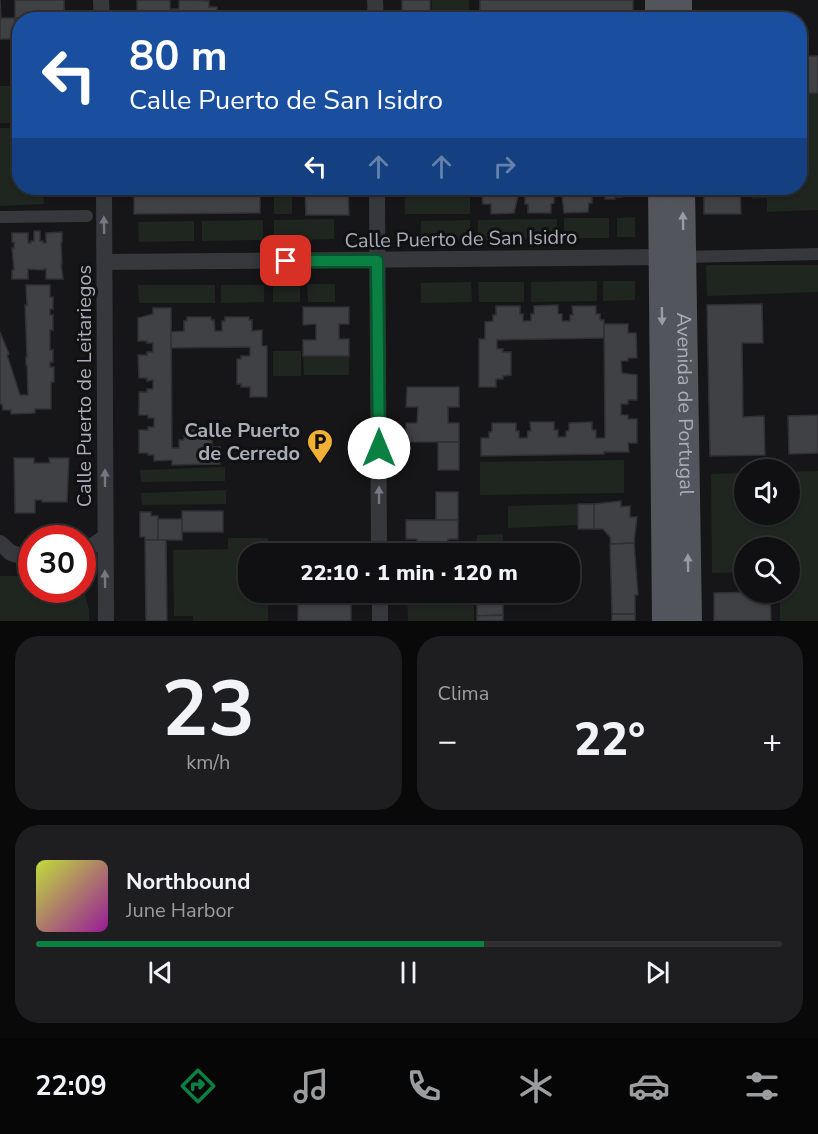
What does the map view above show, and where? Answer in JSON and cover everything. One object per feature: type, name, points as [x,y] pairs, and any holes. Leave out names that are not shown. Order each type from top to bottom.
[{"type":"main road","name":"Avenida de Portugal","points":[[662,195],[673,257],[689,621]]},
{"type":"main road","name":"Avenida de Portugal","points":[[666,621],[673,257],[681,195]]},
{"type":"street","name":"Calle Puerto de Leitariegos","points":[[104,195],[106,621]]},
{"type":"street","points":[[377,195],[380,543]]},
{"type":"street","points":[[0,217],[87,216]]},
{"type":"street","name":"Calle Puerto de San Isidro","points":[[105,262],[377,261],[818,254]]},
{"type":"street","points":[[96,543],[105,537]]},
{"type":"street","points":[[0,543],[11,554],[18,556]]},
{"type":"street","points":[[380,603],[380,621]]},
{"type":"shaded area","points":[[432,0],[469,0],[469,12],[432,12]]},
{"type":"shaded area","points":[[0,86],[12,86],[12,123],[0,123]]},
{"type":"shaded area","points":[[818,93],[818,210],[767,212],[767,198],[752,199],[752,195],[807,195],[807,94]]},
{"type":"shaded area","points":[[0,128],[12,128],[12,195],[43,195],[44,204],[0,206]]},
{"type":"shaded area","points":[[274,195],[292,195],[292,214],[274,214]]},
{"type":"shaded area","points":[[405,195],[470,195],[470,214],[405,214]]},
{"type":"shaded area","points":[[635,217],[635,237],[617,237],[617,218]]},
{"type":"shaded area","points":[[564,218],[609,218],[609,238],[564,238]]},
{"type":"shaded area","points":[[334,219],[334,239],[274,241],[274,220]]},
{"type":"shaded area","points":[[557,219],[557,239],[478,240],[478,220]]},
{"type":"shaded area","points":[[263,220],[263,240],[202,241],[202,221]]},
{"type":"shaded area","points":[[470,220],[470,240],[421,241],[421,221]]},
{"type":"shaded area","points":[[194,221],[194,241],[139,242],[138,222]]},
{"type":"shaded area","points":[[706,265],[818,265],[818,292],[707,296]]},
{"type":"shaded area","points":[[597,281],[597,301],[531,302],[531,282]]},
{"type":"shaded area","points":[[603,281],[635,281],[635,300],[603,301]]},
{"type":"shaded area","points":[[471,282],[472,302],[421,303],[421,283]]},
{"type":"shaded area","points":[[478,282],[524,282],[524,302],[479,302]]},
{"type":"shaded area","points":[[273,284],[300,284],[300,302],[273,302]]},
{"type":"shaded area","points":[[307,284],[335,284],[335,302],[308,302]]},
{"type":"shaded area","points":[[138,285],[215,285],[215,303],[139,303]]},
{"type":"shaded area","points":[[221,285],[264,285],[264,302],[221,303]]},
{"type":"shaded area","points":[[273,351],[301,351],[301,376],[273,376]]},
{"type":"shaded area","points":[[303,356],[349,356],[349,375],[304,375]]},
{"type":"shaded area","points":[[624,460],[624,493],[480,495],[480,462]]},
{"type":"shaded area","points":[[225,467],[225,481],[141,482],[140,470]]},
{"type":"shaded area","points":[[818,471],[818,621],[780,621],[780,603],[800,603],[800,537],[734,537],[734,572],[712,573],[711,474],[734,473],[734,525],[800,525],[800,472]]},
{"type":"shaded area","points":[[226,490],[226,504],[142,505],[141,493]]},
{"type":"shaded area","points":[[578,504],[578,525],[508,528],[508,506]]},
{"type":"shaded area","points":[[503,534],[503,543],[477,543],[477,535]]},
{"type":"shaded area","points":[[228,538],[268,538],[268,543],[238,543],[238,603],[268,603],[268,621],[193,621],[193,616],[174,616],[173,550],[228,549]]},
{"type":"shaded area","points":[[0,576],[18,576],[18,603],[87,603],[89,609],[89,621],[0,621]]},
{"type":"shaded area","points":[[407,603],[474,603],[474,621],[408,621]]},
{"type":"building","points":[[0,0],[1,18],[12,18],[12,39],[0,39]]},
{"type":"building","points":[[15,0],[64,0],[64,12],[15,12]]},
{"type":"building","points":[[137,0],[170,0],[170,12],[137,12]]},
{"type":"building","points":[[402,0],[430,0],[430,12],[402,12]]},
{"type":"building","points":[[480,0],[633,0],[633,12],[480,12]]},
{"type":"building","points":[[179,1],[209,1],[209,7],[217,7],[217,12],[170,12],[170,9],[179,9]]},
{"type":"building","points":[[807,56],[818,56],[818,93],[807,94]]},
{"type":"building","points":[[134,195],[260,195],[260,213],[134,214]]},
{"type":"building","points":[[305,195],[348,195],[349,215],[306,215]]},
{"type":"building","points":[[482,195],[592,195],[592,203],[589,203],[588,212],[564,213],[562,196],[554,196],[551,213],[528,213],[525,196],[518,196],[514,213],[491,214],[491,204],[483,204]]},
{"type":"building","points":[[605,195],[622,195],[615,199],[605,199]]},
{"type":"building","points":[[704,195],[740,195],[741,214],[704,214]]},
{"type":"building","points":[[34,231],[40,231],[40,241],[43,243],[46,243],[46,233],[62,232],[63,279],[46,279],[46,269],[28,269],[28,279],[12,279],[14,242],[12,242],[12,233],[28,233],[28,243],[31,243],[34,241]]},
{"type":"building","points":[[26,285],[50,285],[50,297],[53,297],[53,309],[50,309],[50,315],[53,315],[50,350],[53,350],[53,362],[50,362],[50,367],[54,367],[54,382],[51,382],[51,409],[35,409],[35,413],[11,414],[11,410],[3,410],[0,404],[0,332],[9,354],[7,355],[20,395],[28,395]]},
{"type":"building","points":[[762,304],[763,343],[742,343],[743,417],[764,416],[765,455],[710,456],[707,305]]},
{"type":"building","points":[[558,305],[558,314],[562,314],[562,321],[570,321],[570,315],[573,315],[572,306],[596,306],[596,314],[600,314],[600,320],[604,320],[604,338],[497,340],[497,349],[503,349],[502,352],[511,352],[511,375],[503,376],[503,379],[496,379],[496,387],[479,387],[479,339],[485,339],[485,322],[493,321],[496,306],[520,306],[523,321],[531,321],[534,306]]},
{"type":"building","points":[[303,307],[349,307],[349,324],[339,324],[339,339],[349,339],[349,356],[303,356],[303,340],[316,340],[316,324],[303,325]]},
{"type":"building","points":[[153,308],[171,308],[172,448],[179,448],[179,440],[184,440],[184,430],[208,430],[208,440],[212,440],[212,447],[220,447],[220,464],[172,465],[172,460],[154,461],[154,455],[139,453],[139,430],[154,427],[154,418],[139,415],[139,392],[153,389],[153,380],[147,381],[147,378],[139,378],[138,355],[153,352],[153,343],[138,341],[138,318],[153,314]]},
{"type":"building","points":[[187,317],[211,317],[211,320],[214,320],[215,331],[222,331],[222,321],[225,321],[225,317],[249,317],[249,320],[252,320],[252,331],[262,330],[262,346],[267,346],[267,397],[250,397],[250,387],[241,387],[241,384],[237,384],[237,359],[241,359],[241,356],[250,356],[250,347],[171,348],[171,332],[184,331],[184,321],[187,321]]},
{"type":"building","points":[[604,324],[628,324],[628,333],[636,333],[637,358],[621,361],[622,373],[637,375],[637,400],[628,400],[628,404],[621,404],[621,415],[628,415],[628,419],[637,419],[637,443],[628,443],[629,452],[481,456],[481,438],[489,438],[492,423],[516,423],[519,438],[527,438],[528,431],[531,431],[530,422],[554,422],[554,430],[558,430],[558,437],[566,437],[569,423],[592,422],[592,430],[596,430],[596,438],[605,438]]},
{"type":"building","points":[[407,387],[459,387],[459,407],[448,407],[448,423],[459,423],[459,442],[406,442],[406,423],[417,423],[418,407],[406,407]]},
{"type":"building","points":[[818,415],[818,453],[789,454],[788,416]]},
{"type":"building","points":[[438,442],[459,442],[459,470],[438,470]]},
{"type":"building","points":[[14,458],[34,458],[34,463],[50,463],[49,458],[69,458],[67,502],[35,500],[35,513],[15,513]]},
{"type":"building","points":[[436,492],[458,492],[458,520],[436,520]]},
{"type":"building","points":[[621,501],[621,507],[630,506],[630,517],[637,517],[634,543],[611,544],[610,537],[603,529],[594,529],[594,504]]},
{"type":"building","points":[[578,504],[594,504],[594,529],[578,529]]},
{"type":"building","points":[[182,511],[223,511],[223,532],[182,532]]},
{"type":"building","points":[[140,512],[151,512],[151,516],[158,516],[158,540],[145,540],[145,537],[140,537]]},
{"type":"building","points":[[158,519],[182,519],[182,540],[158,540]]},
{"type":"building","points":[[406,520],[458,520],[458,539],[448,539],[448,543],[417,543],[417,539],[406,539]]},
{"type":"building","points":[[145,540],[166,540],[167,621],[146,621]]},
{"type":"building","points":[[634,543],[638,595],[635,595],[635,614],[612,614],[610,544]]},
{"type":"building","points":[[714,593],[734,593],[734,603],[770,603],[771,621],[714,621]]},
{"type":"building","points":[[298,603],[351,603],[351,621],[298,621]]},
{"type":"building","points":[[477,603],[503,603],[503,615],[477,616]]},
{"type":"building","points":[[612,614],[635,614],[635,621],[612,621]]},
{"type":"building","points":[[503,615],[503,621],[477,621],[477,616]]},
{"type":"place","name":"Calle Puerto de Cerredo","points":[[320,465]]},
{"type":"route","points":[[286,261],[377,261],[379,448]]}]
